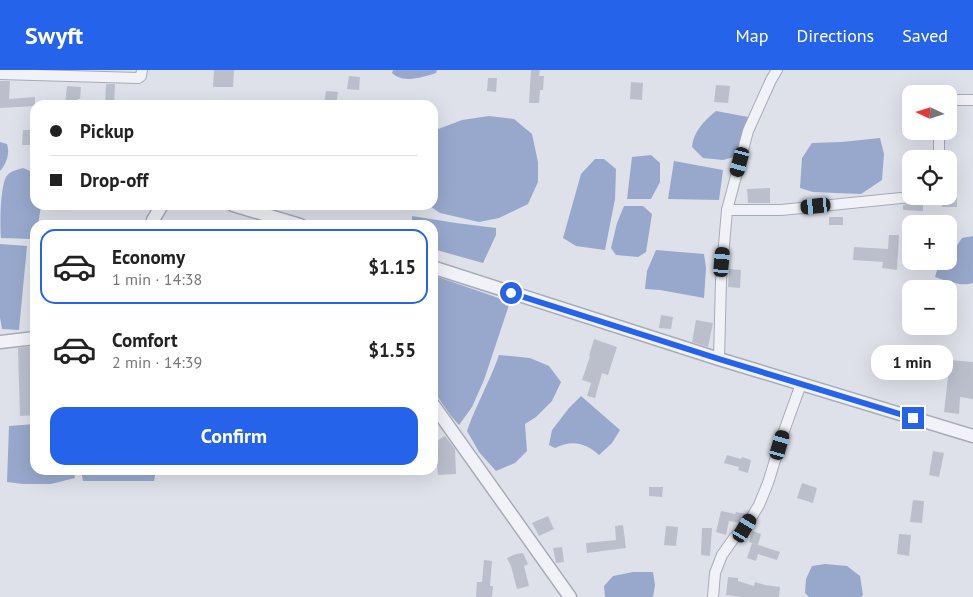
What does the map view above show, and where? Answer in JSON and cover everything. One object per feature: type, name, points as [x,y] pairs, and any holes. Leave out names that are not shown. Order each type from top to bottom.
[{"type":"street","points":[[0,74],[138,78],[141,76],[142,70]]},
{"type":"street","points":[[719,359],[721,280],[727,210],[748,130],[777,70]]},
{"type":"street","points":[[958,100],[973,100]]},
{"type":"street","points":[[727,210],[781,210],[902,198]]},
{"type":"street","points":[[250,210],[283,220]]},
{"type":"street","points":[[438,269],[719,359],[973,436]]},
{"type":"street","points":[[0,342],[30,339]]},
{"type":"street","points":[[713,597],[715,573],[722,555],[734,538],[745,528],[759,505],[801,384]]},
{"type":"street","points":[[438,411],[570,597]]},
{"type":"water","points":[[393,70],[437,70],[436,73],[431,75],[407,79],[392,73]]},
{"type":"water","points":[[716,111],[748,117],[742,144],[734,157],[723,160],[703,158],[692,147],[694,136],[700,127]]},
{"type":"water","points":[[489,116],[514,119],[532,134],[538,162],[538,182],[528,204],[499,218],[479,222],[440,213],[436,210],[438,210],[438,129],[462,120]]},
{"type":"water","points":[[880,138],[884,154],[882,180],[861,194],[813,192],[800,188],[802,158],[812,143]]},
{"type":"water","points":[[0,142],[7,144],[8,154],[0,171]]},
{"type":"water","points":[[651,155],[660,163],[660,182],[651,199],[627,199],[632,157]]},
{"type":"water","points":[[595,159],[604,159],[616,169],[615,199],[605,250],[576,246],[563,238],[581,174]]},
{"type":"water","points":[[674,161],[723,170],[719,200],[668,199]]},
{"type":"water","points":[[23,168],[30,171],[30,210],[40,210],[39,220],[30,220],[30,239],[1,238],[1,207],[4,182],[9,173]]},
{"type":"water","points":[[624,206],[643,206],[652,214],[646,252],[638,257],[616,255],[611,248],[617,223]]},
{"type":"water","points":[[412,216],[437,220],[412,220]]},
{"type":"water","points":[[438,220],[496,228],[496,235],[483,263],[438,250]]},
{"type":"water","points":[[973,236],[973,283],[959,284],[957,284],[957,280],[943,280],[935,277],[937,270],[957,270],[957,245],[962,238]]},
{"type":"water","points":[[0,244],[27,246],[19,330],[2,329],[0,317]]},
{"type":"water","points":[[656,250],[704,254],[706,268],[704,298],[645,289],[647,271]]},
{"type":"water","points":[[438,277],[510,302],[484,380],[472,407],[459,425],[438,397]]},
{"type":"water","points":[[499,355],[530,358],[549,366],[561,382],[552,401],[536,417],[525,424],[527,451],[515,463],[496,471],[479,452],[467,431]]},
{"type":"water","points":[[581,396],[620,430],[612,443],[599,455],[588,447],[578,444],[572,443],[555,448],[549,445],[552,430]]},
{"type":"water","points":[[30,424],[30,475],[75,475],[75,478],[51,484],[7,482],[9,426]]},
{"type":"water","points":[[82,475],[155,475],[154,481],[83,481]]},
{"type":"water","points":[[825,564],[847,566],[860,576],[863,595],[861,597],[809,597],[805,593],[806,579],[812,566]]},
{"type":"water","points":[[633,572],[653,572],[655,585],[653,597],[605,597],[604,586],[613,576]]},
{"type":"building","points":[[214,70],[234,70],[233,87],[213,87]]},
{"type":"building","points":[[531,70],[540,70],[539,76],[544,76],[543,90],[540,90],[539,103],[529,103]]},
{"type":"building","points":[[349,76],[360,77],[359,90],[347,89]]},
{"type":"building","points":[[488,78],[497,78],[496,92],[487,91]]},
{"type":"building","points":[[0,81],[10,81],[9,99],[35,97],[35,100],[30,100],[30,106],[0,108]]},
{"type":"building","points":[[631,82],[643,83],[642,100],[630,99]]},
{"type":"building","points":[[106,84],[115,84],[114,100],[105,100]]},
{"type":"building","points":[[716,85],[730,86],[728,103],[714,102]]},
{"type":"building","points":[[67,86],[81,87],[80,99],[66,100]]},
{"type":"building","points":[[326,91],[338,92],[337,100],[325,100]]},
{"type":"building","points":[[23,130],[30,130],[30,145],[22,145]]},
{"type":"building","points":[[770,188],[770,203],[748,203],[747,189]]},
{"type":"building","points":[[903,205],[923,205],[923,211],[903,210]]},
{"type":"building","points":[[942,205],[957,205],[957,207],[942,207]]},
{"type":"building","points":[[829,217],[843,217],[843,225],[829,225]]},
{"type":"building","points":[[889,235],[899,235],[897,270],[882,268],[883,262],[853,260],[854,247],[888,249]]},
{"type":"building","points":[[729,269],[741,270],[740,288],[728,287]]},
{"type":"building","points":[[661,315],[673,317],[671,329],[659,328]]},
{"type":"building","points":[[696,320],[713,323],[708,347],[692,342]]},
{"type":"building","points":[[594,339],[617,347],[608,375],[602,373],[595,398],[587,396],[591,383],[582,380]]},
{"type":"building","points":[[30,347],[30,415],[20,416],[18,348]]},
{"type":"building","points":[[950,360],[973,362],[973,399],[960,397],[959,414],[944,412]]},
{"type":"building","points":[[445,436],[455,449],[456,474],[438,475],[438,440]]},
{"type":"building","points":[[933,451],[944,453],[939,477],[929,475]]},
{"type":"building","points":[[727,455],[751,460],[748,473],[738,470],[739,467],[724,463]]},
{"type":"building","points":[[802,483],[817,488],[813,503],[797,498]]},
{"type":"building","points":[[649,487],[663,487],[662,497],[649,496]]},
{"type":"building","points":[[913,500],[924,501],[922,523],[910,522]]},
{"type":"building","points":[[721,511],[745,514],[740,523],[729,521],[726,535],[716,532]]},
{"type":"building","points":[[548,516],[554,529],[539,536],[532,523]]},
{"type":"building","points":[[623,525],[626,548],[587,553],[586,543],[616,540],[615,526]]},
{"type":"building","points":[[666,526],[678,527],[676,546],[664,545]]},
{"type":"building","points":[[702,528],[712,528],[710,556],[701,555]]},
{"type":"building","points":[[752,531],[761,534],[758,545],[749,542]]},
{"type":"building","points":[[899,534],[911,535],[909,556],[897,554]]},
{"type":"building","points":[[752,543],[780,552],[777,560],[758,554],[756,561],[747,558]]},
{"type":"building","points":[[562,547],[564,562],[556,563],[553,548]]},
{"type":"building","points":[[523,553],[528,564],[524,566],[529,586],[517,589],[507,558]]},
{"type":"building","points":[[484,560],[492,561],[490,586],[493,586],[492,597],[476,597],[477,582],[482,582]]},
{"type":"building","points":[[728,577],[738,578],[738,581],[754,586],[755,582],[780,587],[779,597],[726,595]]},
{"type":"route","points":[[511,293],[913,418]]}]
